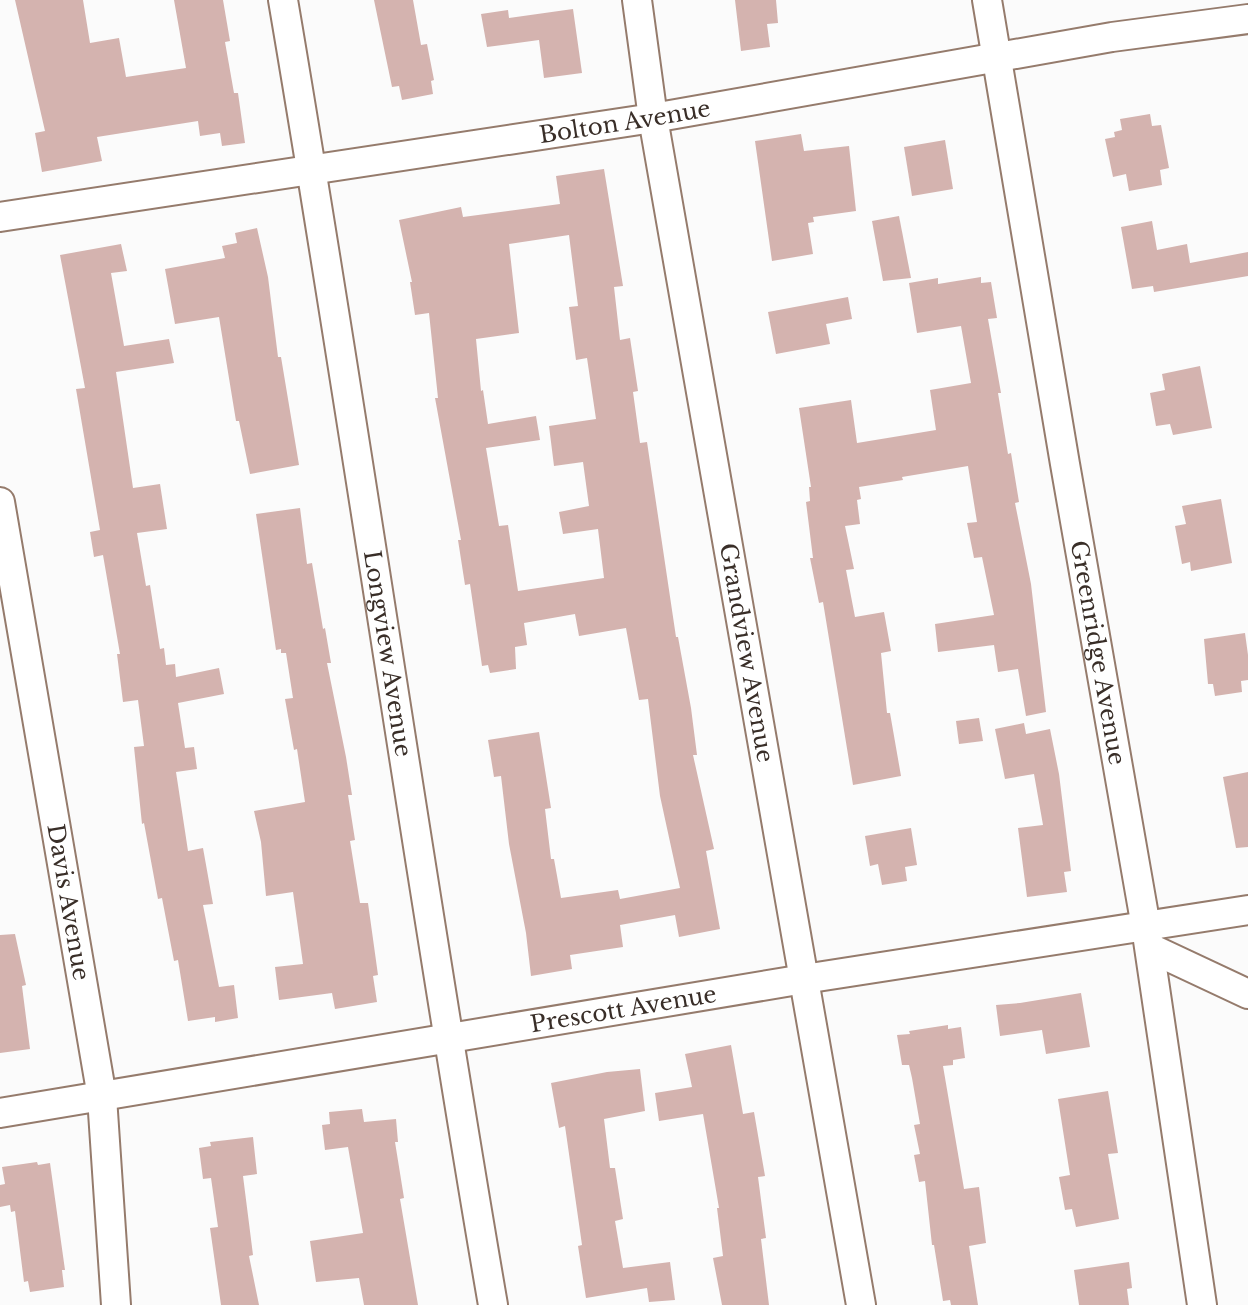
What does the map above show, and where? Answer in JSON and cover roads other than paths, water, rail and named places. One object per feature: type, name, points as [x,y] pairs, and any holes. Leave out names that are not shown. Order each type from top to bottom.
[{"type":"street","name":"Longview Avenue","points":[[283,0],[312,169],[447,1040],[493,1305]]},
{"type":"street","name":"Grandview Avenue","points":[[637,0],[653,118],[861,1305]]},
{"type":"street","name":"Greenridge Avenue","points":[[987,0],[1148,937],[1202,1305]]},
{"type":"street","name":"Bolton Avenue","points":[[0,217],[653,118],[1112,37],[1248,19]]},
{"type":"street","name":"Davis Avenue","points":[[0,502],[102,1097],[116,1305]]},
{"type":"street","name":"Prescott Avenue","points":[[0,1113],[804,979],[1148,937],[1248,910]]},
{"type":"street","points":[[1148,937],[1248,994]]}]
